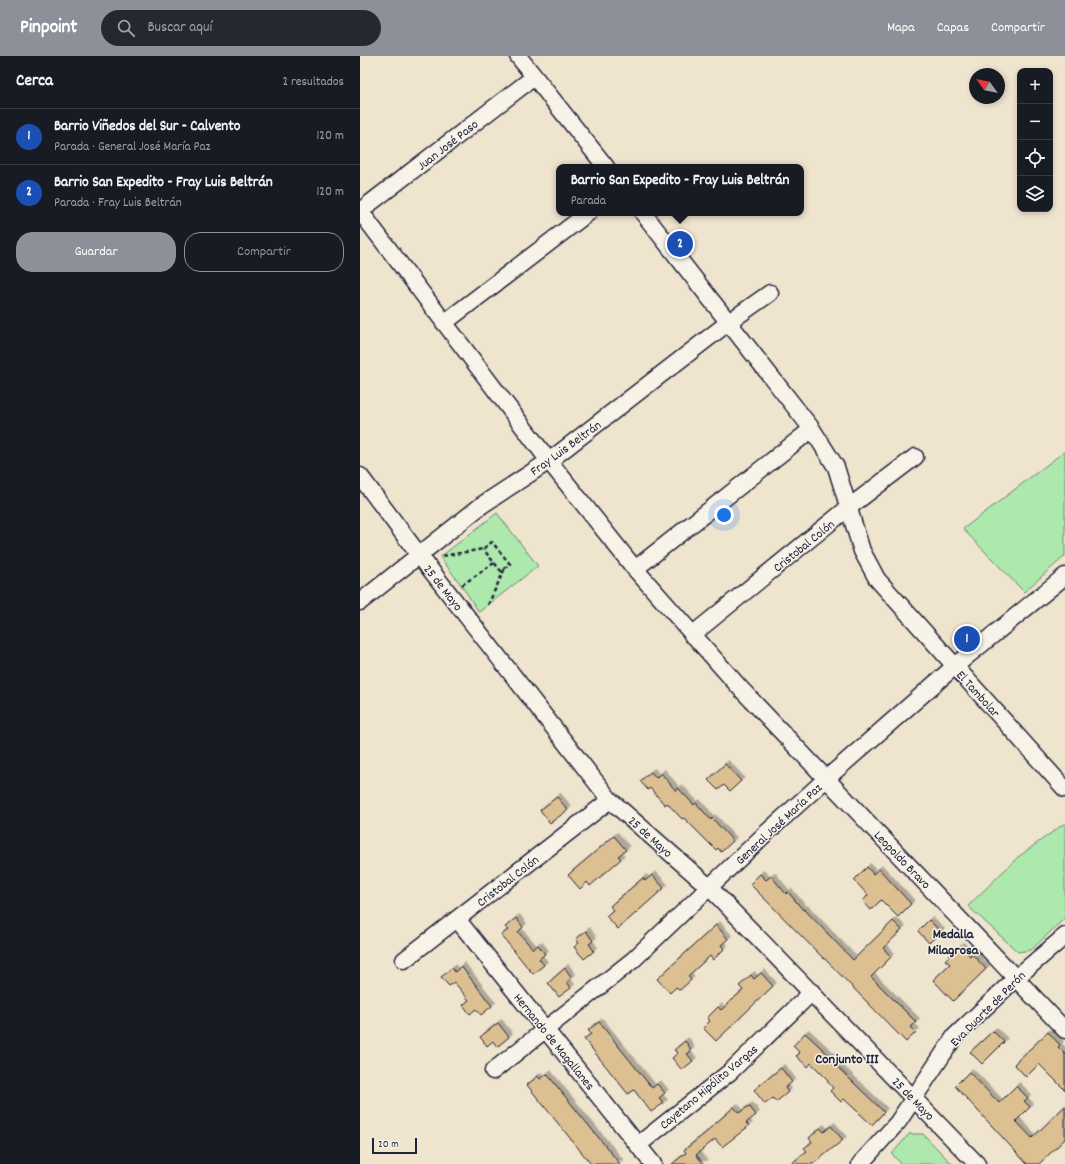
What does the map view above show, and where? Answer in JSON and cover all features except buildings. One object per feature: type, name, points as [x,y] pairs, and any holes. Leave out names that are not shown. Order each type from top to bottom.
[{"type":"street","points":[[518,56],[604,164]]},
{"type":"street","name":"Juan José Paso","points":[[360,211],[534,76]]},
{"type":"street","name":"Leopoldo Bravo","points":[[360,211],[549,461],[635,569],[741,689],[1065,1030]]},
{"type":"street","points":[[444,323],[584,216]]},
{"type":"street","name":"El Tambolar","points":[[645,216],[812,429],[836,467],[862,552],[877,579],[1065,790]]},
{"type":"street","name":"Fray Luis Beltrán","points":[[360,602],[482,505],[549,461],[729,322],[770,293]]},
{"type":"street","points":[[635,569],[812,429]]},
{"type":"street","name":"Cristobal Colón","points":[[692,634],[848,508],[915,457]]},
{"type":"street","name":"25 de Mayo","points":[[360,476],[419,555],[610,800],[709,887],[977,1164]]},
{"type":"street","name":"General José María Paz","points":[[493,1072],[633,960],[763,836],[826,779],[955,666],[1065,576]]},
{"type":"street","name":"Cristobal Colón","points":[[404,960],[610,800]]},
{"type":"street","name":"Hernando de Magallanes","points":[[458,919],[653,1164]]},
{"type":"street","name":"Eva Duarte de Perón","points":[[860,1164],[898,1122],[955,1036],[1016,978],[1065,936]]},
{"type":"street","name":"Cayetano Hipólito Vargas","points":[[638,1145],[730,1072],[812,992]]},
{"type":"path","points":[[440,557],[483,549],[492,542],[510,564],[501,571],[483,549]]},
{"type":"path","points":[[461,585],[494,563]]},
{"type":"path","points":[[488,605],[505,568]]},
{"type":"green space","points":[[1065,451],[1065,556],[1024,592],[963,529]]},
{"type":"green space","points":[[497,513],[538,566],[479,612],[440,557]]},
{"type":"green space","points":[[1065,823],[1065,918],[1031,950],[1018,952],[968,906],[1018,857]]},
{"type":"green space","points":[[909,1134],[923,1134],[952,1164],[901,1164],[892,1154]]},
{"type":"place","name":"Barrio San Expedito - Fray Luis Beltrán","points":[[680,244]]},
{"type":"place","name":"Barrio Viñedos del Sur - Calvento","points":[[967,639]]},
{"type":"district","name":"Medalla Milagrosa","points":[[953,942]]},
{"type":"district","name":"Conjunto III","points":[[847,1058]]}]
